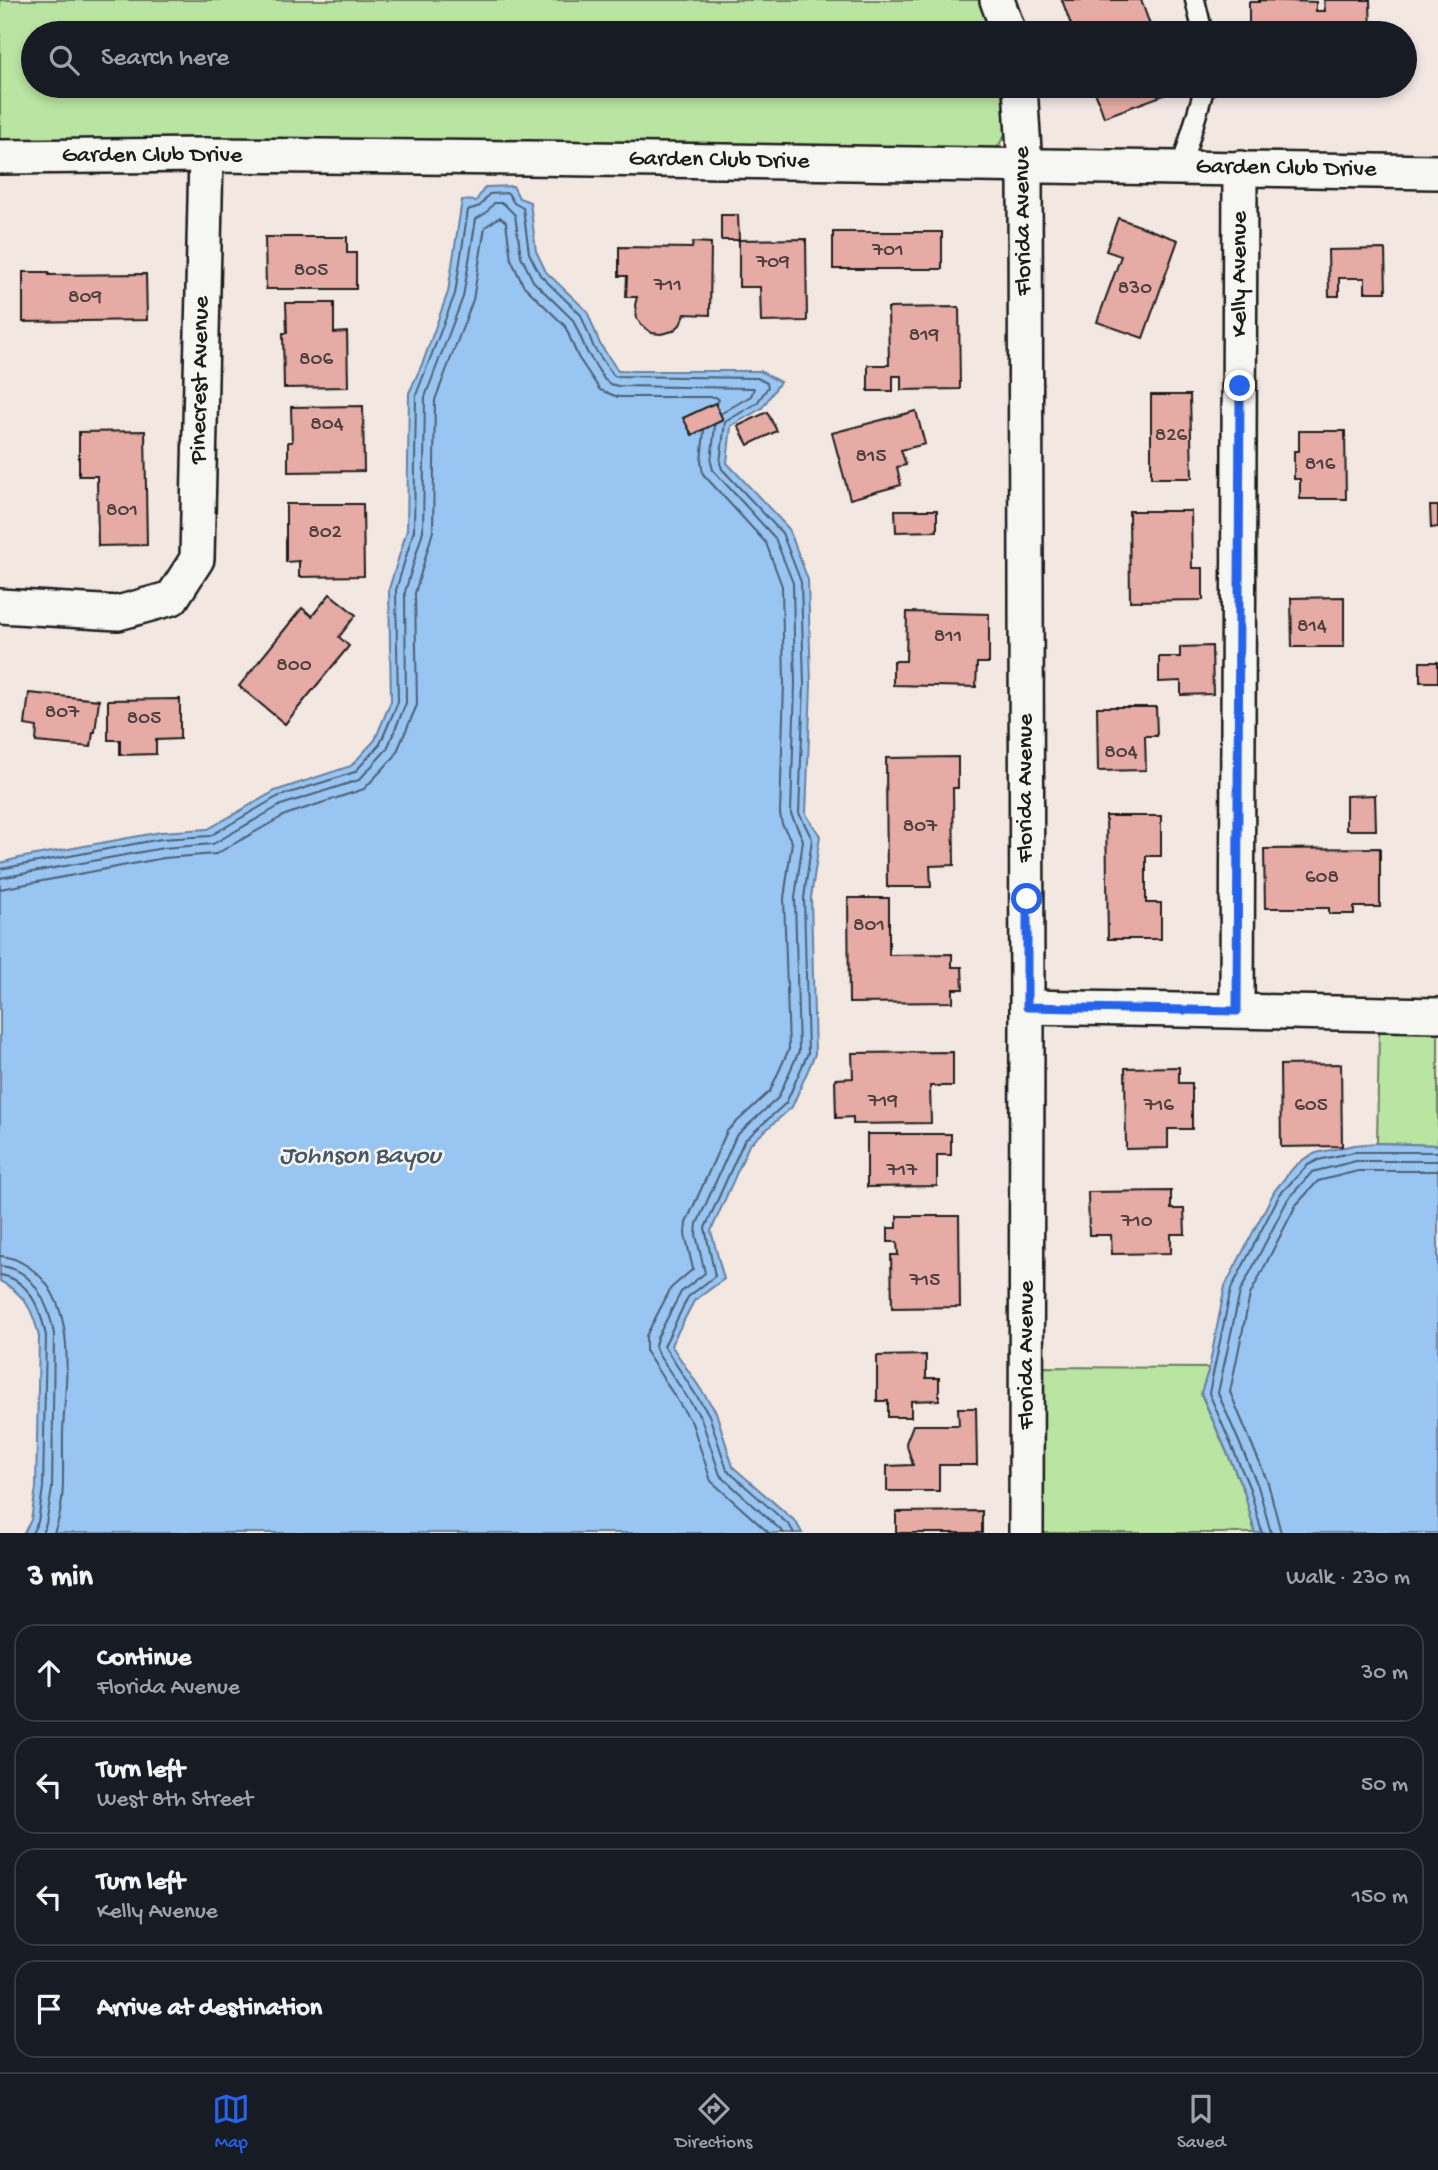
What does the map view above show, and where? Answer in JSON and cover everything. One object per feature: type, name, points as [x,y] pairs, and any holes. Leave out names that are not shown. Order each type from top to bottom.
[{"type":"street","points":[[998,0],[1005,21]]},
{"type":"street","name":"Florida Avenue","points":[[1021,98],[1025,167],[1026,1533]]},
{"type":"street","name":"Garden Club Drive","points":[[0,157],[206,155],[528,158],[1438,172]]},
{"type":"street","name":"Pinecrest Avenue","points":[[0,606],[118,613],[172,598],[197,559],[206,155]]},
{"type":"street","name":"Kelly Avenue","points":[[1237,1011],[1240,168]]},
{"type":"street","points":[[1027,1007],[1438,1015]]},
{"type":"lane","points":[[1195,0],[1200,21]]},
{"type":"lane","points":[[1181,168],[1201,98]]},
{"type":"green space","points":[[0,0],[979,0],[986,21],[21,21],[21,98],[1003,98],[1007,131],[996,150],[0,146]]},
{"type":"green space","points":[[1379,1032],[1438,1032],[1438,1145],[1377,1143]]},
{"type":"green space","points":[[1041,1367],[1209,1368],[1201,1394],[1244,1491],[1255,1533],[1041,1533]]},
{"type":"water","name":"Johnson Bayou","points":[[513,186],[519,198],[530,202],[536,251],[546,272],[587,311],[600,344],[618,371],[760,371],[780,382],[762,408],[731,426],[727,463],[789,529],[808,580],[811,684],[806,814],[820,836],[811,898],[815,1054],[792,1107],[749,1145],[711,1231],[724,1279],[694,1301],[671,1345],[716,1412],[733,1467],[796,1522],[802,1533],[24,1533],[31,1520],[36,1488],[39,1337],[27,1304],[16,1291],[0,1281],[0,863],[161,832],[208,829],[275,791],[351,766],[375,740],[391,701],[389,589],[407,530],[409,393],[448,292],[462,200],[476,201],[485,187]]},
{"type":"water","points":[[1377,1143],[1438,1145],[1438,1533],[1255,1533],[1244,1491],[1201,1393],[1209,1368],[1225,1286],[1275,1190],[1294,1167],[1316,1153]]},
{"type":"building","points":[[1062,0],[1141,0],[1149,21],[1070,21]]},
{"type":"building","points":[[1324,0],[1370,0],[1371,21],[1249,21],[1249,2],[1316,2],[1316,11],[1325,11]]},
{"type":"building","points":[[1097,98],[1156,98],[1104,117]]},
{"type":"building","points":[[721,215],[738,215],[739,240],[721,240]]},
{"type":"building","points":[[1118,218],[1178,240],[1143,338],[1097,322],[1121,256],[1106,251]]},
{"type":"building","points":[[833,232],[942,232],[942,269],[833,269]]},
{"type":"building","points":[[265,237],[347,237],[347,253],[356,253],[356,289],[266,289]]},
{"type":"building","points":[[806,239],[807,321],[761,322],[760,287],[739,287],[739,240]]},
{"type":"building","points":[[693,242],[711,243],[710,315],[685,314],[680,325],[673,331],[652,333],[641,325],[637,318],[637,297],[626,297],[627,276],[619,276],[619,247],[692,248]]},
{"type":"building","points":[[1385,249],[1386,292],[1365,292],[1365,278],[1339,278],[1339,296],[1329,296],[1328,250]]},
{"type":"building","points":[[23,272],[49,272],[49,275],[146,274],[147,320],[23,322]]},
{"type":"building","points":[[286,303],[334,303],[334,333],[347,332],[348,387],[284,388],[283,333],[287,333]]},
{"type":"building","points":[[959,307],[960,389],[901,390],[901,376],[893,376],[893,391],[868,391],[868,365],[889,365],[888,308]]},
{"type":"building","points":[[1151,395],[1190,395],[1192,478],[1151,478]]},
{"type":"building","points":[[715,403],[723,420],[692,435],[683,418]]},
{"type":"building","points":[[363,406],[364,471],[288,472],[288,442],[292,442],[291,407]]},
{"type":"building","points":[[916,411],[925,444],[901,450],[906,465],[897,467],[901,485],[850,499],[832,433]]},
{"type":"building","points":[[767,412],[777,431],[748,445],[738,426]]},
{"type":"building","points":[[145,431],[147,545],[98,546],[97,476],[79,476],[79,432]]},
{"type":"building","points":[[1299,431],[1345,431],[1346,499],[1300,499],[1300,479],[1294,479],[1294,451],[1299,451]]},
{"type":"building","points":[[286,504],[363,504],[364,576],[299,577],[299,561],[286,562]]},
{"type":"building","points":[[1430,506],[1438,506],[1438,527],[1431,528]]},
{"type":"building","points":[[895,510],[937,510],[937,531],[896,532]]},
{"type":"building","points":[[1129,511],[1191,511],[1192,568],[1203,568],[1203,600],[1130,601]]},
{"type":"building","points":[[330,594],[356,615],[339,637],[349,646],[285,724],[239,686],[302,608],[312,616]]},
{"type":"building","points":[[1344,597],[1344,647],[1292,647],[1291,598]]},
{"type":"building","points":[[907,612],[989,614],[989,663],[977,663],[976,687],[893,685],[893,661],[906,661]]},
{"type":"building","points":[[1212,646],[1213,694],[1181,695],[1181,681],[1159,682],[1159,657],[1180,657],[1180,647]]},
{"type":"building","points":[[1420,662],[1438,662],[1438,682],[1420,682]]},
{"type":"building","points":[[29,693],[99,700],[91,747],[36,742],[37,727],[25,725]]},
{"type":"building","points":[[180,699],[180,739],[156,740],[156,754],[120,755],[120,740],[108,740],[108,700]]},
{"type":"building","points":[[1097,707],[1156,707],[1157,736],[1145,736],[1146,770],[1098,771]]},
{"type":"building","points":[[958,757],[958,788],[953,788],[954,865],[930,866],[931,887],[887,887],[886,758]]},
{"type":"building","points":[[1375,795],[1376,830],[1346,830],[1346,796]]},
{"type":"building","points":[[1106,816],[1161,816],[1161,856],[1146,856],[1146,903],[1161,903],[1161,939],[1108,939]]},
{"type":"building","points":[[1380,848],[1380,907],[1354,907],[1354,914],[1329,914],[1329,908],[1265,908],[1264,849]]},
{"type":"building","points":[[848,898],[889,898],[889,955],[952,954],[952,967],[962,967],[963,989],[953,989],[953,1002],[849,1003]]},
{"type":"building","points":[[953,1052],[953,1086],[930,1086],[931,1123],[853,1124],[853,1117],[836,1118],[835,1079],[853,1078],[852,1053]]},
{"type":"building","points":[[1341,1064],[1342,1146],[1281,1147],[1280,1065]]},
{"type":"building","points":[[1179,1067],[1179,1083],[1192,1083],[1192,1129],[1168,1129],[1168,1148],[1126,1149],[1125,1068]]},
{"type":"building","points":[[867,1134],[951,1134],[951,1155],[937,1155],[937,1186],[867,1187]]},
{"type":"building","points":[[1171,1191],[1171,1209],[1184,1209],[1185,1234],[1171,1234],[1171,1253],[1112,1254],[1111,1235],[1089,1235],[1088,1192]]},
{"type":"building","points":[[897,1216],[959,1216],[960,1307],[892,1308],[891,1255],[898,1255],[897,1242],[888,1242],[888,1228],[897,1228]]},
{"type":"building","points":[[926,1355],[926,1378],[939,1378],[939,1400],[911,1401],[911,1417],[888,1417],[888,1401],[877,1401],[877,1356]]},
{"type":"building","points":[[958,1408],[976,1408],[977,1465],[939,1465],[939,1491],[887,1491],[887,1466],[913,1465],[906,1443],[913,1425],[959,1425]]},
{"type":"building","points":[[982,1511],[982,1533],[896,1533],[896,1512]]},
{"type":"route","points":[[1027,899],[1027,1007],[1237,1011],[1240,386]]}]
